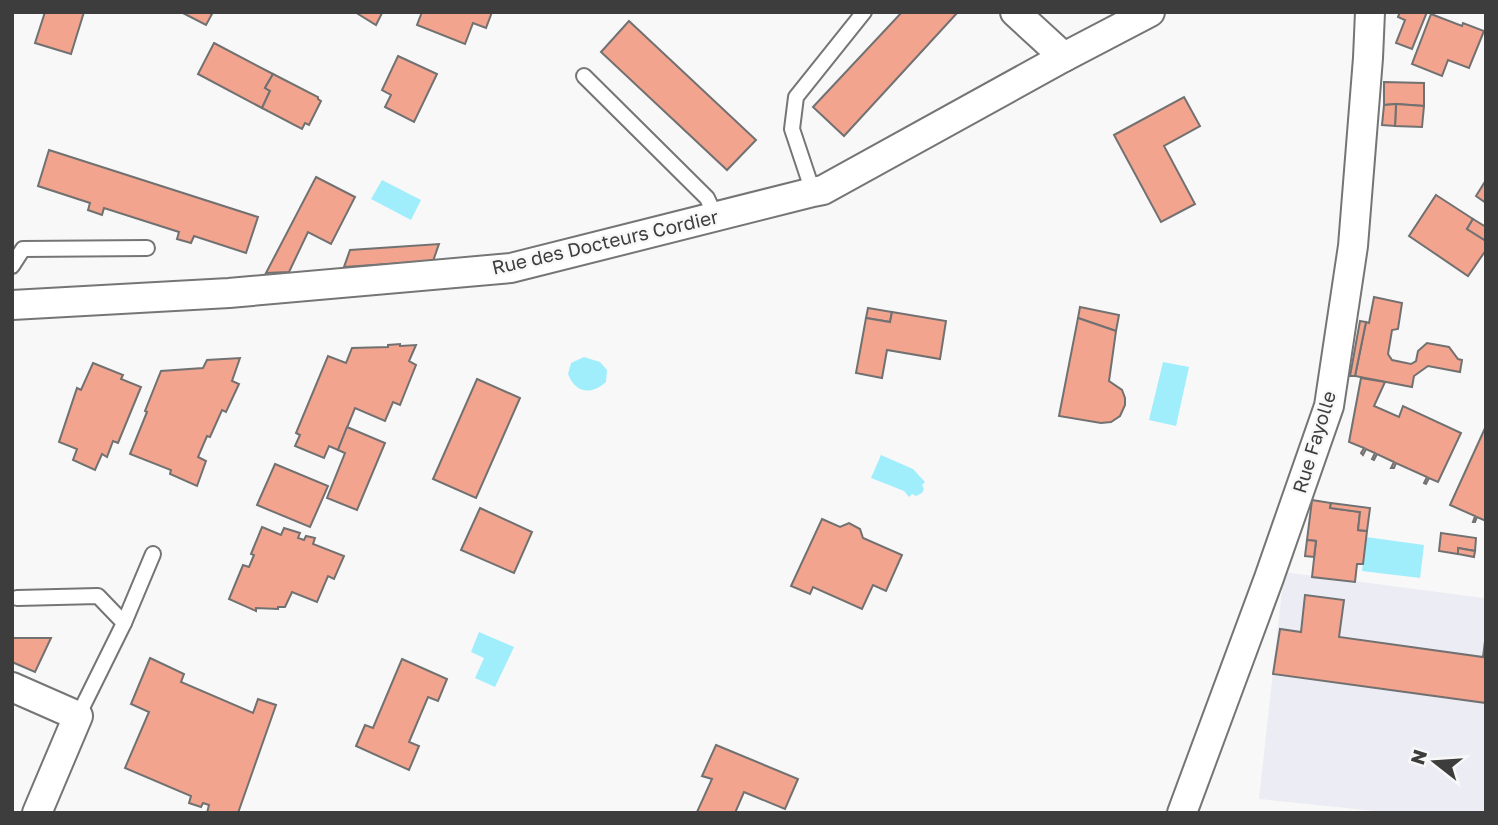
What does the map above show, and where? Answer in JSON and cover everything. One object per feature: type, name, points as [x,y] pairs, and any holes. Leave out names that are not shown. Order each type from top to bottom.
[{"type":"street","points":[[1015,12],[1064,57]]},
{"type":"street","name":"Rue des Docteurs Cordier","points":[[12,305],[229,293],[511,268],[823,190],[1150,12]]},
{"type":"street","name":"Rue Fayolle","points":[[1182,813],[1269,578],[1329,405],[1353,246],[1370,12]]},
{"type":"street","points":[[12,687],[78,716],[37,813]]},
{"type":"lane","points":[[813,192],[792,129],[796,97],[864,12]]},
{"type":"lane","points":[[584,76],[707,198],[716,217]]},
{"type":"lane","points":[[12,266],[23,249],[147,248]]},
{"type":"lane","points":[[78,716],[124,623],[153,554]]},
{"type":"lane","points":[[17,598],[98,596],[124,623]]},
{"type":"shaded area","points":[[1284,572],[1484,598],[1486,590],[1486,813],[1395,813],[1259,799]]},
{"type":"water","points":[[382,180],[421,200],[411,220],[371,199]]},
{"type":"water","points":[[584,357],[600,362],[607,370],[606,382],[595,389],[580,389],[568,374],[571,363]]},
{"type":"water","points":[[1163,362],[1189,367],[1176,426],[1149,420]]},
{"type":"water","points":[[881,455],[913,469],[925,482],[922,485],[922,493],[909,497],[904,491],[871,478]]},
{"type":"water","points":[[1366,537],[1424,545],[1420,578],[1362,571]]},
{"type":"water","points":[[479,632],[514,647],[495,687],[475,678],[484,658],[471,652]]},
{"type":"building","points":[[45,12],[84,12],[71,54],[35,43]]},
{"type":"building","points":[[181,12],[207,12],[212,14],[206,25]]},
{"type":"building","points":[[355,12],[382,12],[382,13],[376,25]]},
{"type":"building","points":[[422,12],[492,12],[486,28],[473,23],[465,44],[417,25]]},
{"type":"building","points":[[902,12],[958,12],[844,136],[813,107]]},
{"type":"building","points":[[1400,12],[1427,12],[1412,49],[1396,43],[1405,20],[1398,17]]},
{"type":"building","points":[[1431,14],[1484,31],[1469,68],[1448,60],[1442,76],[1412,64]]},
{"type":"building","points":[[629,21],[756,140],[727,170],[601,52]]},
{"type":"building","points":[[214,43],[273,74],[265,88],[270,91],[262,108],[198,74]]},
{"type":"building","points":[[398,56],[437,74],[414,122],[385,107],[391,95],[382,90]]},
{"type":"building","points":[[273,74],[321,101],[309,125],[305,123],[302,129],[262,108],[270,91],[265,88]]},
{"type":"building","points":[[1384,82],[1424,83],[1424,106],[1384,105]]},
{"type":"building","points":[[1184,97],[1200,126],[1164,146],[1195,204],[1161,222],[1114,135]]},
{"type":"building","points":[[1396,104],[1424,106],[1422,127],[1395,126]]},
{"type":"building","points":[[1396,104],[1395,126],[1382,125],[1384,105]]},
{"type":"building","points":[[49,150],[258,217],[246,253],[194,236],[191,243],[177,239],[179,232],[104,208],[102,215],[88,210],[90,203],[38,186]]},
{"type":"building","points":[[316,177],[355,197],[331,244],[308,232],[289,272],[266,273]]},
{"type":"building","points":[[1486,180],[1486,203],[1476,196]]},
{"type":"building","points":[[1436,195],[1473,219],[1467,229],[1486,241],[1486,250],[1468,276],[1409,236]]},
{"type":"building","points":[[1473,219],[1486,227],[1486,241],[1467,229]]},
{"type":"building","points":[[439,244],[433,261],[344,267],[350,250]]},
{"type":"building","points":[[1374,297],[1402,303],[1398,329],[1392,330],[1388,354],[1392,360],[1411,364],[1416,361],[1418,351],[1427,343],[1449,347],[1458,359],[1462,360],[1460,372],[1428,366],[1414,376],[1412,387],[1355,376]]},
{"type":"building","points":[[1080,307],[1119,315],[1116,331],[1078,318]]},
{"type":"building","points":[[868,308],[892,312],[890,322],[866,318]]},
{"type":"building","points":[[892,312],[946,321],[940,359],[887,350],[882,378],[856,373],[866,318],[890,322]]},
{"type":"building","points":[[1078,318],[1116,331],[1109,381],[1122,390],[1125,405],[1120,416],[1111,422],[1101,423],[1059,416]]},
{"type":"building","points":[[1360,321],[1366,322],[1355,376],[1350,376]]},
{"type":"building","points":[[416,345],[409,361],[416,365],[400,405],[393,402],[385,421],[355,408],[338,450],[329,446],[324,458],[295,446],[300,435],[296,433],[328,356],[346,363],[352,348]]},
{"type":"building","points":[[240,358],[232,381],[239,384],[226,412],[222,410],[210,437],[207,436],[198,457],[206,461],[197,486],[170,474],[171,470],[130,454],[161,371],[203,368],[207,360]]},
{"type":"building","points":[[93,363],[123,375],[121,379],[141,387],[118,443],[113,441],[107,457],[102,454],[95,470],[73,460],[77,449],[59,442],[77,388],[81,390]]},
{"type":"building","points":[[1361,378],[1385,382],[1374,406],[1399,417],[1403,406],[1461,433],[1438,482],[1429,478],[1426,484],[1424,483],[1427,477],[1396,463],[1394,468],[1391,468],[1394,462],[1377,454],[1374,460],[1372,459],[1375,453],[1366,449],[1363,455],[1361,453],[1364,448],[1349,442]]},
{"type":"building","points":[[477,379],[520,398],[476,498],[433,479]]},
{"type":"building","points":[[1486,426],[1486,521],[1477,517],[1473,522],[1475,516],[1450,505]]},
{"type":"building","points":[[347,427],[385,443],[357,510],[327,498],[345,453],[338,450]]},
{"type":"building","points":[[275,464],[328,486],[310,527],[257,505]]},
{"type":"building","points":[[1312,500],[1331,503],[1330,508],[1360,512],[1358,530],[1367,531],[1363,564],[1357,564],[1355,582],[1312,577],[1316,541],[1307,540]]},
{"type":"building","points":[[1331,503],[1370,508],[1367,531],[1358,530],[1360,512],[1330,508]]},
{"type":"building","points":[[480,508],[532,532],[514,573],[461,550]]},
{"type":"building","points":[[822,519],[840,527],[849,523],[860,529],[863,538],[902,555],[886,591],[873,585],[862,609],[813,587],[810,594],[791,586]]},
{"type":"building","points":[[262,527],[281,535],[284,528],[300,533],[298,538],[304,540],[306,536],[315,538],[313,544],[344,556],[334,579],[328,576],[317,602],[292,592],[285,607],[256,608],[256,611],[229,599],[243,565],[249,567],[254,555],[251,554]]},
{"type":"building","points":[[1441,533],[1476,538],[1475,551],[1458,548],[1458,554],[1439,551]]},
{"type":"building","points":[[1307,540],[1316,541],[1314,557],[1305,556]]},
{"type":"building","points":[[1458,548],[1475,551],[1474,557],[1458,554]]},
{"type":"building","points":[[1305,595],[1344,600],[1339,637],[1483,657],[1486,633],[1486,703],[1273,674],[1280,629],[1301,632]]},
{"type":"building","points":[[12,638],[51,638],[35,672],[12,662]]},
{"type":"building","points":[[150,658],[184,674],[181,682],[253,713],[258,699],[276,705],[238,813],[207,813],[209,805],[203,803],[201,807],[189,803],[191,796],[125,768],[149,712],[131,704]]},
{"type":"building","points":[[402,659],[447,679],[438,701],[428,697],[409,742],[419,746],[409,770],[356,746],[365,725],[373,728]]},
{"type":"building","points":[[716,745],[798,779],[785,809],[744,792],[735,813],[697,812],[712,779],[702,776]]}]
